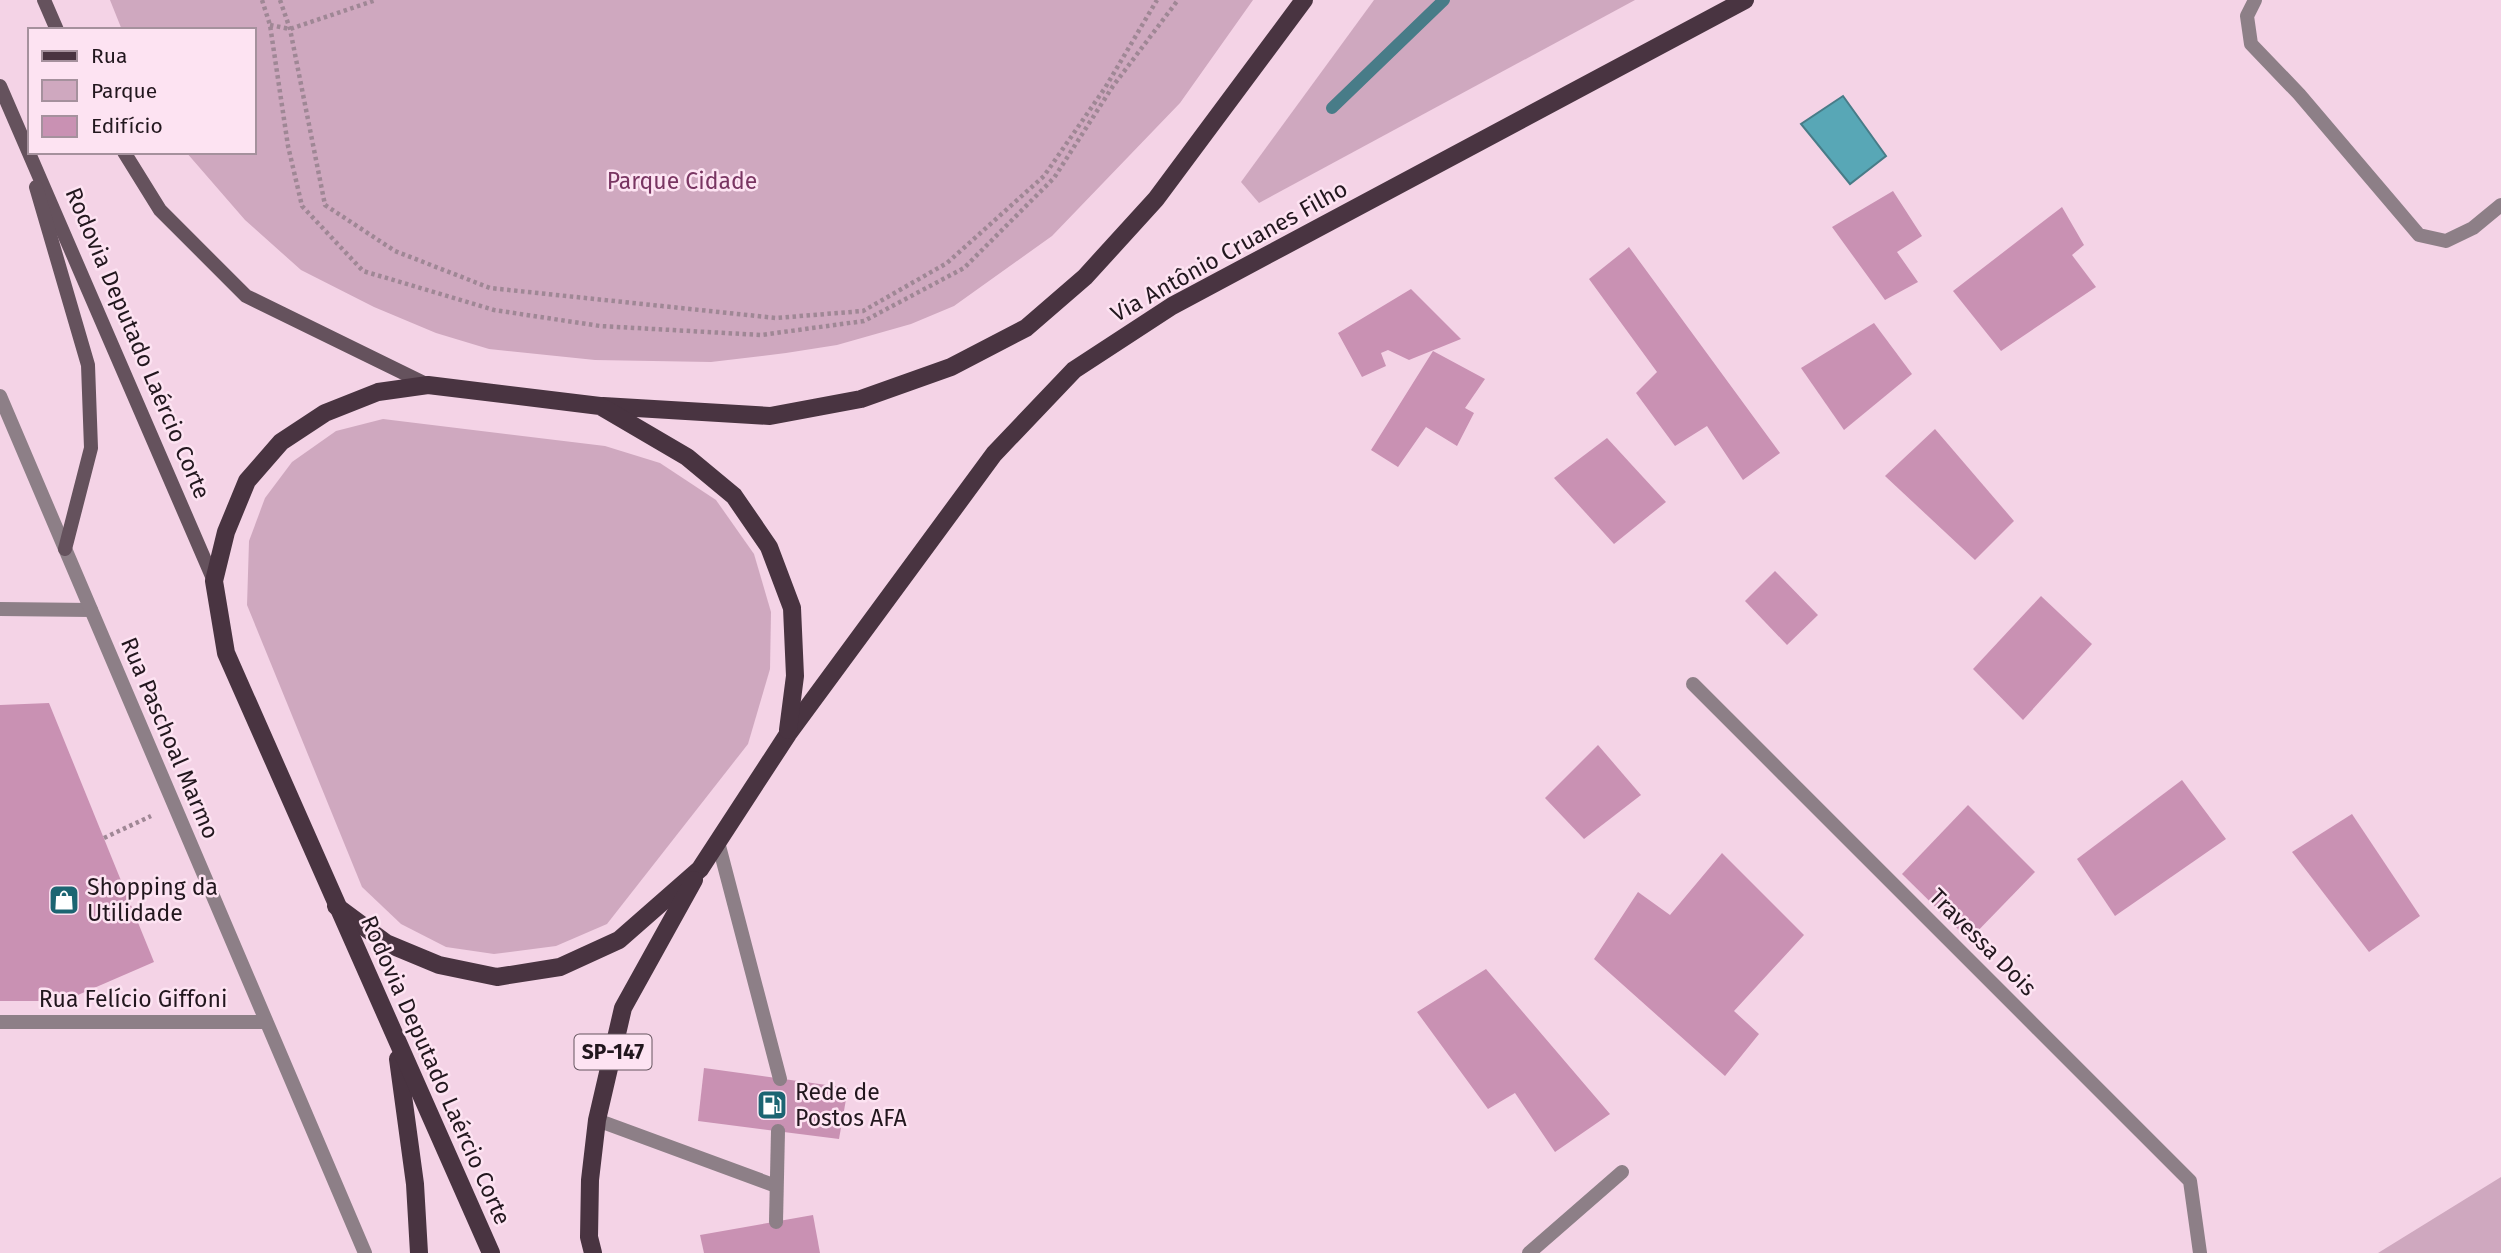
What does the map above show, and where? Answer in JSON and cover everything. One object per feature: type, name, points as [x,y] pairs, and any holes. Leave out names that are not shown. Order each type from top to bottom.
[{"type":"main road","points":[[44,0],[56,28]]},
{"type":"main road","name":"Via Antônio Cruanes Filho","points":[[214,581],[226,532],[247,481],[281,442],[325,413],[377,392],[428,385],[600,406],[771,416],[861,399],[951,367],[1026,328],[1085,277],[1156,199],[1304,0]]},
{"type":"main road","name":"Via Antônio Cruanes Filho","points":[[700,869],[788,734],[995,454],[1074,370],[1172,306],[1745,0]]},
{"type":"main road","name":"Rodovia Deputado Laércio Corte","points":[[0,86],[28,148]]},
{"type":"main road","points":[[18,125],[88,365],[91,448],[65,549]]},
{"type":"main road","name":"Rodovia Deputado Laércio Corte","points":[[30,154],[214,581],[226,653],[491,1253]]},
{"type":"main road","points":[[125,154],[160,210],[246,296],[428,385]]},
{"type":"main road","points":[[600,406],[687,457],[706,472],[734,496],[769,547],[792,608],[795,676],[788,734]]},
{"type":"main road","points":[[336,906],[386,943],[439,965],[496,976],[560,967],[619,940],[700,869]]},
{"type":"main road","name":"SP-147","points":[[593,1253],[589,1237],[590,1180],[597,1120],[623,1008],[700,869]]},
{"type":"main road","points":[[395,1038],[415,1184],[419,1253]]},
{"type":"street","points":[[2255,0],[2247,16],[2251,44],[2299,94],[2420,235],[2446,241],[2473,229],[2501,205]]},
{"type":"street","name":"Rua Paschoal Marmo","points":[[0,396],[365,1253]]},
{"type":"street","points":[[0,609],[91,610]]},
{"type":"street","name":"Travessa Dois","points":[[1693,684],[2190,1181],[2200,1253]]},
{"type":"street","points":[[718,842],[780,1079]]},
{"type":"street","name":"Rua Felício Giffoni","points":[[0,1022],[267,1022]]},
{"type":"street","points":[[597,1120],[776,1186]]},
{"type":"street","points":[[776,1222],[778,1131]]},
{"type":"street","points":[[1529,1253],[1622,1172]]},
{"type":"path","points":[[261,0],[270,25],[288,146],[302,206],[363,271],[494,310],[600,326],[761,335],[864,321],[964,268],[1054,178],[1113,86],[1178,0]]},
{"type":"path","points":[[280,0],[290,29],[325,205],[395,251],[490,289],[776,318],[863,311],[947,263],[1044,176],[1105,88],[1157,0]]},
{"type":"path","points":[[270,25],[290,29],[376,0]]},
{"type":"path","points":[[104,838],[174,806]]},
{"type":"green space","name":"Parque Cidade","points":[[110,0],[1253,0],[1180,103],[1052,236],[954,306],[911,324],[837,345],[711,362],[595,360],[489,349],[436,333],[374,307],[301,270],[245,220],[188,154],[256,154],[256,28],[121,28]]},
{"type":"green space","points":[[1374,0],[1635,0],[1259,203],[1241,182]]},
{"type":"green space","points":[[383,419],[605,446],[660,463],[716,500],[754,554],[771,612],[770,669],[748,744],[607,924],[556,946],[494,954],[446,947],[401,924],[362,887],[247,605],[249,541],[265,498],[292,462],[336,431]]},
{"type":"green space","points":[[2501,1177],[2501,1253],[2378,1253]]},
{"type":"water","points":[[1843,96],[1886,156],[1850,184],[1801,124]]},
{"type":"building","points":[[1893,191],[1922,236],[1897,252],[1918,282],[1885,300],[1832,227]]},
{"type":"building","points":[[2062,207],[2084,245],[2072,255],[2096,287],[2001,351],[1953,291]]},
{"type":"building","points":[[1629,247],[1780,453],[1743,480],[1707,426],[1675,446],[1636,393],[1657,372],[1589,279]]},
{"type":"building","points":[[1411,289],[1461,339],[1409,360],[1388,350],[1381,353],[1386,366],[1362,377],[1338,333]]},
{"type":"building","points":[[1874,323],[1912,374],[1844,430],[1801,368]]},
{"type":"building","points":[[1433,351],[1485,379],[1465,408],[1474,413],[1457,446],[1426,427],[1398,467],[1371,450]]},
{"type":"building","points":[[1935,429],[2014,521],[1975,560],[1885,476]]},
{"type":"building","points":[[1607,438],[1666,502],[1614,544],[1554,478]]},
{"type":"building","points":[[1775,571],[1818,615],[1787,645],[1745,601]]},
{"type":"building","points":[[2041,596],[2092,644],[2023,720],[1973,669]]},
{"type":"building","name":"Shopping da Utilidade","points":[[49,703],[154,962],[64,1001],[0,1001],[0,705]]},
{"type":"building","points":[[1598,745],[1641,795],[1584,839],[1545,798]]},
{"type":"building","points":[[2182,780],[2226,839],[2115,916],[2077,859]]},
{"type":"building","points":[[1968,805],[2035,872],[1969,940],[1902,874]]},
{"type":"building","points":[[2352,814],[2420,916],[2369,952],[2292,852]]},
{"type":"building","points":[[1722,853],[1804,935],[1734,1011],[1759,1034],[1725,1076],[1594,959],[1638,892],[1670,915]]},
{"type":"building","points":[[1486,969],[1610,1114],[1555,1152],[1515,1093],[1488,1109],[1417,1012]]},
{"type":"building","name":"Rede de Postos AFA","points":[[704,1068],[848,1088],[839,1139],[698,1121]]},
{"type":"building","points":[[813,1215],[820,1253],[704,1253],[700,1235]]},
{"type":"waterway","points":[[1332,108],[1444,0]]},
{"type":"place","name":"Shopping da Utilidade","points":[[64,900]]},
{"type":"place","name":"Rede de Postos AFA","points":[[772,1105]]}]
